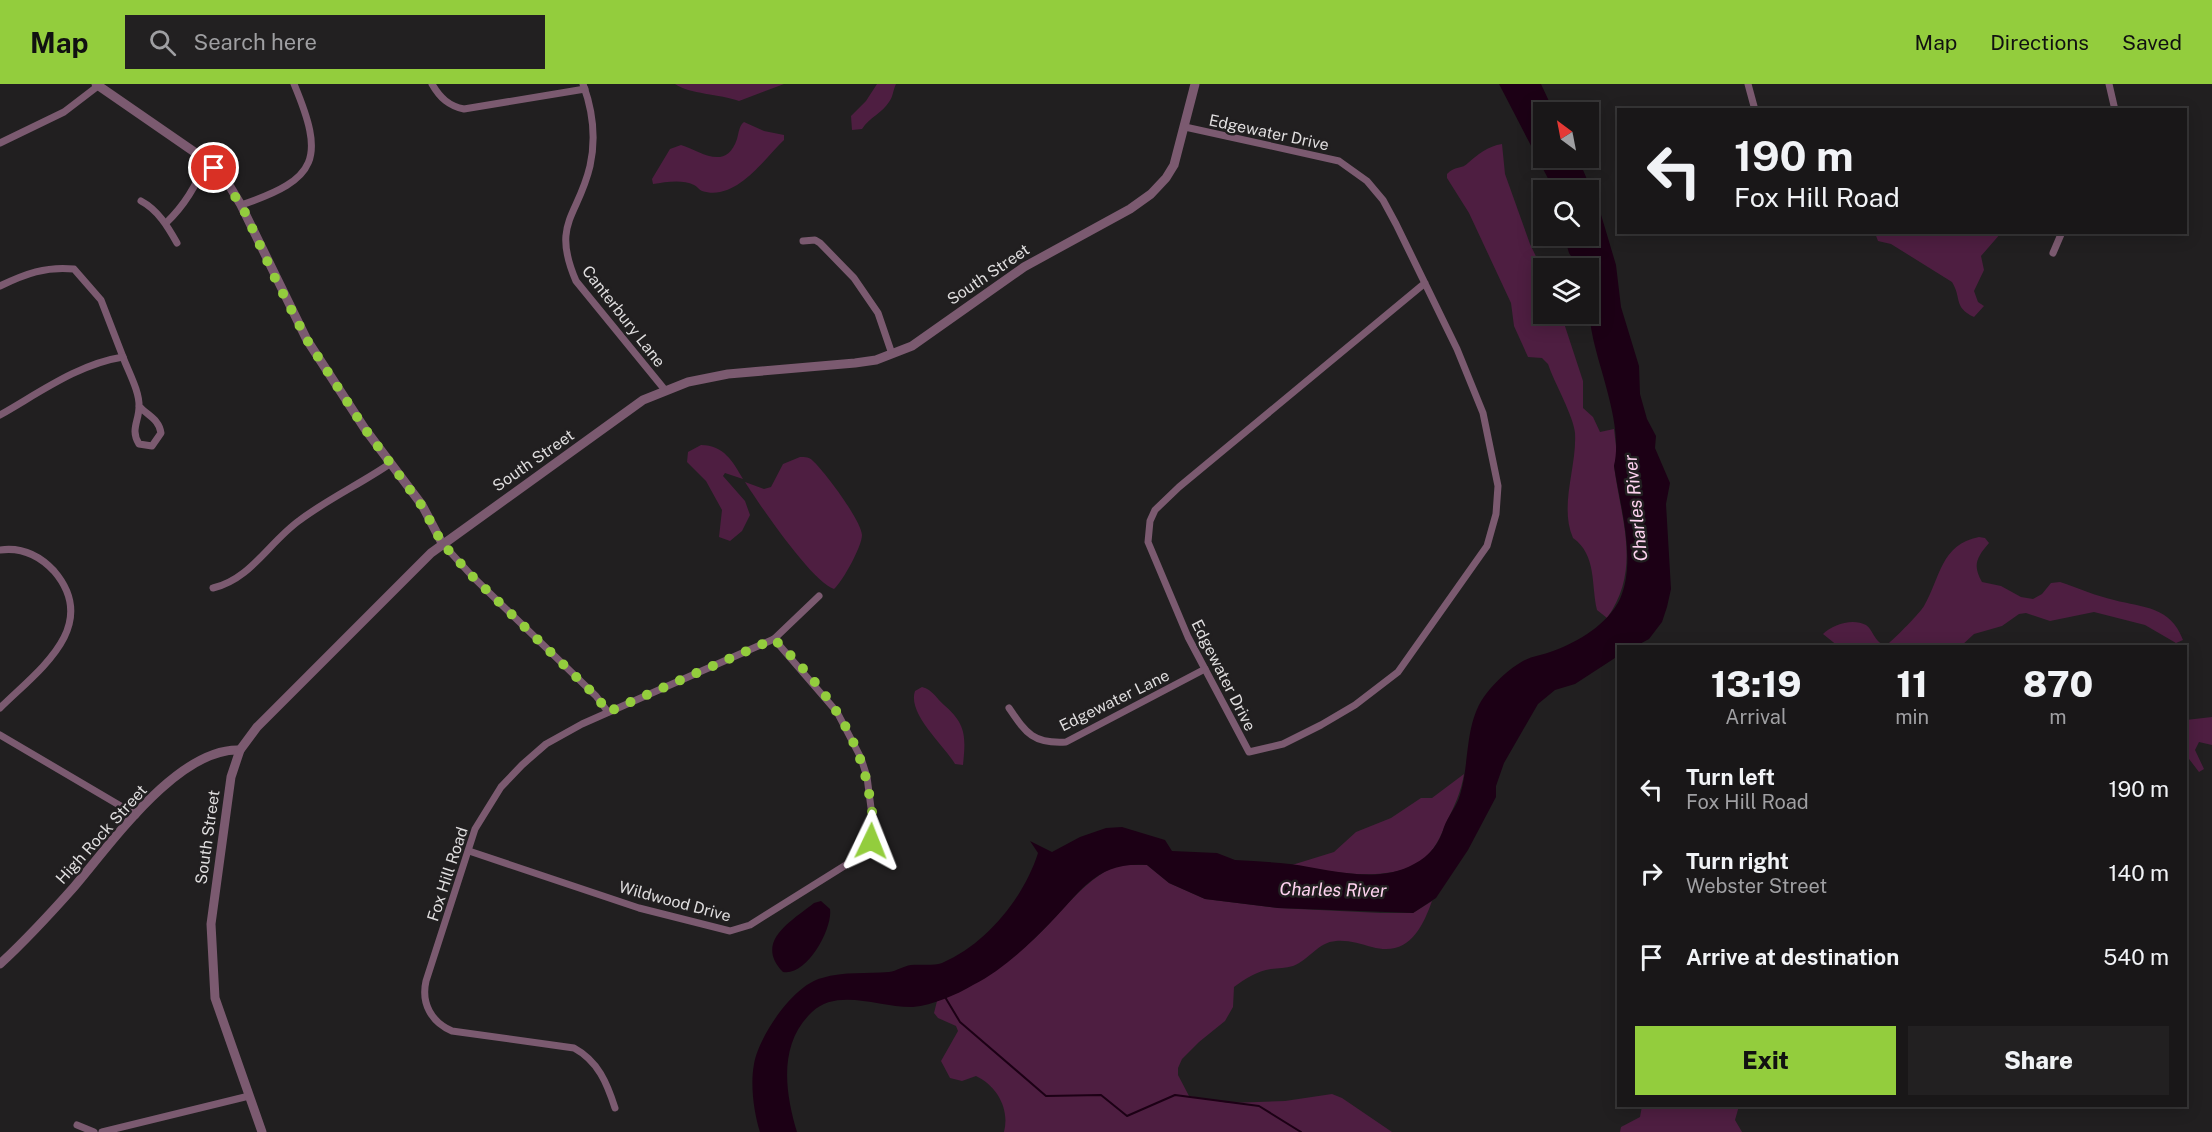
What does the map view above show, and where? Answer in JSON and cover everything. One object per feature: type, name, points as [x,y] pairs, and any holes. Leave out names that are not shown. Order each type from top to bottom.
[{"type":"street","points":[[242,206],[277,193],[295,180],[311,155],[309,120],[294,84]]},
{"type":"street","points":[[432,84],[452,107],[464,109],[584,87]]},
{"type":"street","name":"South Street","points":[[262,1132],[218,1011],[212,958],[215,885],[229,791],[240,750],[265,718],[415,566],[442,543],[643,400],[665,390],[728,374],[855,363],[892,354],[912,346],[1024,267],[1130,209],[1151,194],[1172,169],[1195,84]]},
{"type":"street","points":[[1748,84],[1754,108]]},
{"type":"street","points":[[2109,84],[2115,108]]},
{"type":"street","points":[[0,143],[64,112],[97,85],[206,160],[229,185],[242,206],[307,340],[341,393],[422,506],[442,543],[472,576],[596,696],[608,712]]},
{"type":"street","name":"Canterbury Lane","points":[[584,87],[593,122],[593,147],[589,169],[566,223],[564,242],[567,262],[576,281],[665,390]]},
{"type":"street","name":"Edgewater Drive","points":[[1185,127],[1339,161],[1367,181],[1383,200],[1425,283],[1473,385],[1494,456],[1498,486],[1496,514],[1487,546],[1398,672],[1354,705],[1283,744],[1249,752],[1205,669],[1152,556],[1148,542],[1150,521],[1155,510],[1179,487],[1425,283]]},
{"type":"street","points":[[166,223],[181,209],[206,160]]},
{"type":"street","points":[[141,201],[153,208],[166,223],[177,243]]},
{"type":"street","points":[[2053,253],[2061,234]]},
{"type":"street","points":[[803,241],[815,240],[820,243],[854,278],[878,313],[892,354]]},
{"type":"street","points":[[0,286],[42,269],[56,267],[74,269],[101,300],[139,406],[135,424],[136,439],[139,444],[152,446],[161,434],[160,427],[158,422],[139,406]]},
{"type":"street","points":[[0,415],[61,379],[102,360],[123,357]]},
{"type":"street","points":[[213,588],[227,585],[241,576],[300,519],[391,463]]},
{"type":"street","points":[[0,550],[28,552],[46,563],[63,583],[71,615],[66,633],[54,655],[0,708]]},
{"type":"street","name":"Fox Hill Road","points":[[615,1108],[602,1074],[574,1048],[452,1031],[442,1026],[430,1014],[426,1003],[425,986],[480,819],[501,787],[522,765],[552,740],[608,712],[774,639],[819,596]]},
{"type":"street","name":"Wildwood Drive","points":[[469,851],[639,908],[730,931],[750,925],[849,863],[867,848],[874,831],[867,777],[861,758],[849,729],[837,711],[774,639]]},
{"type":"street","name":"Edgewater Lane","points":[[1010,708],[1027,733],[1042,741],[1066,742],[1205,669]]},
{"type":"street","points":[[0,735],[136,815]]},
{"type":"street","name":"High Rock Street","points":[[0,964],[56,908],[136,815],[187,769],[218,753],[240,750]]},
{"type":"street","points":[[102,1132],[249,1096]]},
{"type":"street","points":[[77,1125],[94,1132]]},
{"type":"shaded area","points":[[675,84],[784,84],[739,101],[688,90]]},
{"type":"shaded area","points":[[877,84],[896,84],[890,100],[862,129],[852,130],[851,116],[866,101]]},
{"type":"shaded area","points":[[744,122],[764,131],[784,135],[784,140],[738,185],[714,193],[702,191],[684,182],[653,184],[652,179],[670,149],[681,145],[712,157],[726,155],[732,149]]},
{"type":"shaded area","points":[[1502,144],[1505,174],[1537,258],[1533,258],[1533,324],[1564,324],[1583,381],[1583,408],[1593,417],[1600,432],[1614,429],[1617,455],[1614,466],[1624,525],[1626,563],[1624,581],[1618,600],[1607,618],[1597,610],[1590,562],[1581,545],[1573,538],[1569,526],[1568,500],[1575,446],[1574,426],[1548,364],[1542,358],[1528,357],[1514,326],[1511,303],[1469,213],[1447,178],[1450,171],[1466,165],[1479,154]]},
{"type":"shaded area","points":[[1875,234],[2000,234],[1981,256],[1984,270],[1974,291],[1978,302],[1984,306],[1974,317],[1967,313],[1960,306],[1952,282],[1891,244],[1878,241]]},
{"type":"shaded area","points":[[701,445],[722,451],[743,479],[725,473],[723,476],[745,501],[750,515],[742,531],[730,541],[719,537],[722,510],[706,481],[687,462],[688,452]]},
{"type":"shaded area","points":[[800,457],[810,459],[826,475],[856,519],[862,535],[851,563],[834,589],[824,583],[800,558],[745,482],[764,489],[771,487],[783,464]]},
{"type":"shaded area","points":[[1979,537],[1985,538],[1989,543],[1977,561],[1977,571],[1982,582],[2001,586],[2021,597],[2033,599],[2042,594],[2051,583],[2060,582],[2100,596],[2155,610],[2171,621],[2183,640],[2176,643],[2145,625],[2094,612],[2050,621],[2026,613],[2019,614],[2002,626],[1974,634],[1962,645],[1837,645],[1823,634],[1838,625],[1855,622],[1866,625],[1882,644],[1889,643],[1924,606],[1943,564],[1956,547]]},
{"type":"shaded area","points":[[922,687],[934,694],[957,718],[964,738],[963,765],[955,764],[916,710],[915,691]]},
{"type":"shaded area","points":[[2212,717],[2212,745],[2199,742],[2195,750],[2204,769],[2199,772],[2187,756],[2187,720]]},
{"type":"shaded area","points":[[1464,774],[1457,798],[1438,840],[1426,857],[1413,866],[1380,874],[1362,874],[1324,871],[1292,865],[1334,852],[1356,832],[1391,818],[1421,798],[1432,798]]},
{"type":"shaded area","points":[[1117,865],[1147,865],[1169,883],[1205,899],[1278,908],[1413,913],[1432,901],[1412,938],[1395,948],[1385,949],[1345,941],[1330,942],[1293,966],[1266,970],[1242,981],[1234,987],[1233,1007],[1225,1021],[1182,1059],[1178,1068],[1178,1075],[1189,1096],[1229,1103],[1285,1101],[1332,1094],[1342,1098],[1392,1132],[1004,1132],[1005,1115],[996,1092],[976,1076],[962,1081],[950,1078],[941,1061],[958,1031],[956,1026],[938,1018],[934,1013],[937,1001],[976,981],[1011,958],[1034,939],[1082,889]]},
{"type":"shaded area","points":[[1642,1107],[1739,1107],[1735,1120],[1742,1132],[1620,1132],[1621,1127],[1640,1117]]},
{"type":"water","points":[[1499,84],[1541,84],[1549,102],[1533,102],[1533,150]]},
{"type":"water","points":[[1543,168],[1582,168],[1587,180],[1549,180]]},
{"type":"water","name":"Charles River","points":[[1599,208],[1616,265],[1621,307],[1639,366],[1640,394],[1647,419],[1656,436],[1655,448],[1670,483],[1666,504],[1671,589],[1662,622],[1649,639],[1638,645],[1617,645],[1617,657],[1575,684],[1555,690],[1538,704],[1504,763],[1496,786],[1496,797],[1468,850],[1436,898],[1413,913],[1278,908],[1205,899],[1169,883],[1147,865],[1115,868],[1092,880],[1033,940],[1004,965],[959,992],[921,1006],[847,1000],[822,1005],[812,1012],[801,1025],[794,1039],[787,1069],[790,1101],[797,1132],[760,1132],[753,1099],[754,1064],[770,1026],[789,1001],[800,990],[822,978],[889,972],[911,965],[938,964],[958,955],[988,931],[1013,902],[1032,870],[1038,853],[1030,841],[1052,852],[1080,837],[1106,828],[1122,827],[1165,840],[1172,851],[1217,853],[1235,860],[1290,864],[1369,875],[1400,870],[1420,861],[1429,853],[1437,843],[1459,799],[1474,717],[1486,694],[1518,664],[1563,647],[1600,624],[1615,608],[1625,584],[1626,533],[1614,466],[1616,435],[1610,401],[1591,329],[1591,324],[1599,324],[1599,258],[1572,258],[1567,246],[1599,246]]},
{"type":"water","points":[[821,901],[830,909],[830,918],[823,939],[809,960],[792,972],[783,972],[775,961],[772,951],[774,942],[786,925],[814,903]]},
{"type":"waterway","points":[[945,997],[960,1022],[1046,1096],[1101,1095],[1127,1116],[1175,1095],[1259,1106],[1301,1132]]},
{"type":"route","points":[[214,168],[229,185],[242,206],[307,340],[365,429],[422,506],[442,543],[472,576],[596,696],[608,712],[718,666],[774,639],[832,704],[857,745],[867,777],[874,826],[871,841]]}]
